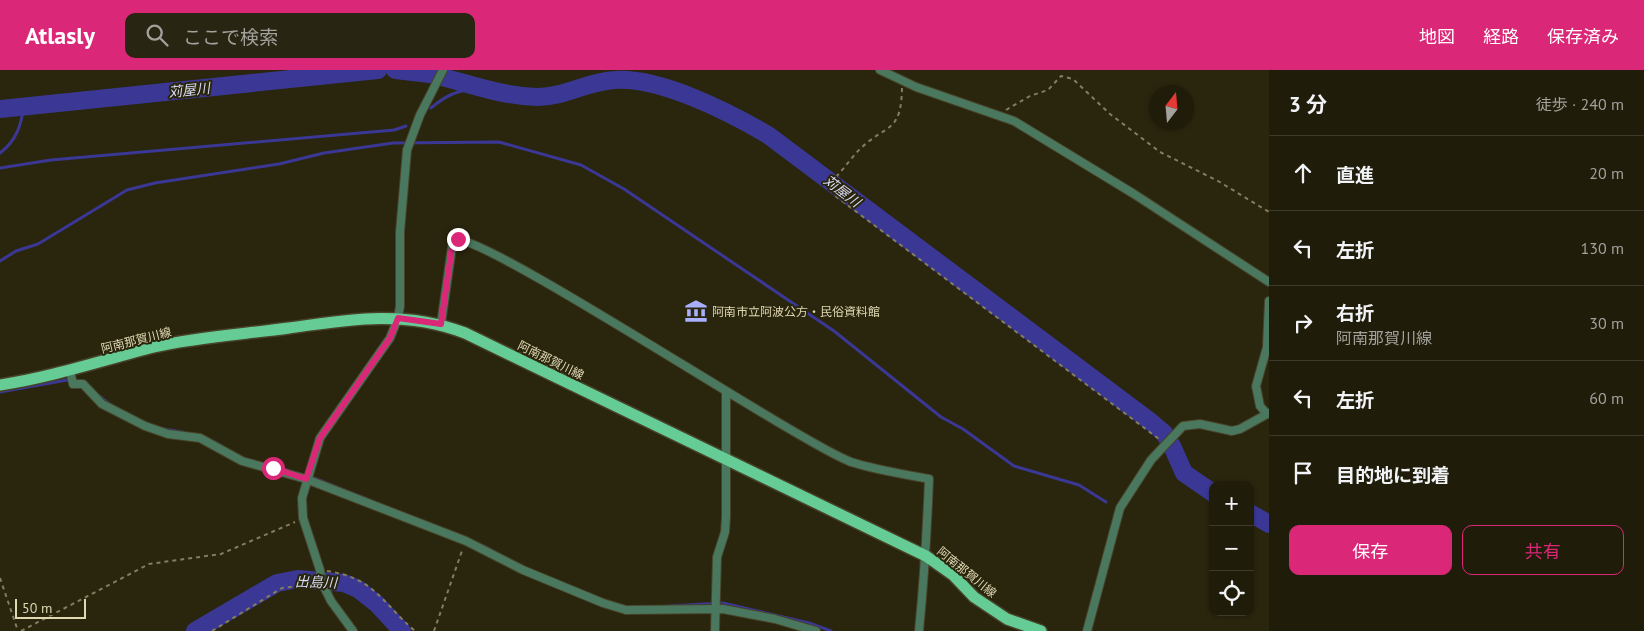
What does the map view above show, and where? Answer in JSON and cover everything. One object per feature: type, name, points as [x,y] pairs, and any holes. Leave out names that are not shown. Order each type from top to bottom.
[{"type":"main road","name":"阿南那賀川線","points":[[0,385],[70,376],[156,347],[350,319],[398,318],[441,324],[465,333],[926,556],[952,575],[974,597],[1007,619],[1041,631]]},
{"type":"street","points":[[353,631],[322,580],[303,518],[302,498],[307,476],[320,438],[390,338],[398,318],[400,306],[400,232],[407,150],[420,115],[442,70]]},
{"type":"street","points":[[880,70],[902,81],[1001,116],[1031,130],[1134,194],[1269,282]]},
{"type":"street","points":[[441,324],[452,247],[454,240],[458,239],[477,245],[539,279],[785,428],[851,461],[929,479],[926,556],[919,631]]},
{"type":"street","points":[[1087,631],[1120,508],[1142,471],[1183,426],[1200,424],[1232,431],[1240,429],[1268,413],[1260,406],[1256,386],[1267,347],[1269,301]]},
{"type":"street","points":[[70,376],[73,384],[83,384],[102,404],[145,426],[168,434],[200,438],[242,461],[307,476],[466,541],[523,570],[626,610],[716,605],[776,619],[816,631]]},
{"type":"street","points":[[715,631],[717,557],[725,532],[726,517],[726,392]]},
{"type":"path","points":[[1001,116],[1008,108],[1048,90],[1061,76],[1068,76],[1086,89],[1110,114],[1160,152],[1218,181],[1269,212]]},
{"type":"path","points":[[902,81],[902,108],[898,118],[890,129],[860,150],[837,176],[838,182],[834,195],[1156,435],[1165,445]]},
{"type":"path","points":[[0,578],[20,631],[149,564],[221,554],[303,518]]},
{"type":"path","points":[[434,631],[466,541]]},
{"type":"path","points":[[212,631],[282,588],[308,587],[322,580],[355,578],[371,586],[416,631]]},
{"type":"waterway","name":"苅屋川","points":[[0,109],[378,70]]},
{"type":"waterway","name":"苅屋川","points":[[395,70],[429,74],[509,94],[537,97],[558,94],[605,81],[633,81],[673,90],[734,116],[768,135],[1151,422],[1164,433],[1184,473],[1209,490]]},
{"type":"waterway","points":[[431,108],[452,94],[476,88]]},
{"type":"waterway","points":[[0,153],[14,138],[24,106]]},
{"type":"waterway","points":[[0,168],[51,160],[394,130],[406,126]]},
{"type":"waterway","points":[[0,261],[16,251],[38,244],[127,190],[155,183],[279,164],[324,153],[393,143],[499,142],[581,165],[624,189],[834,331],[941,417],[963,429],[1014,466],[1079,485],[1106,502]]},
{"type":"waterway","points":[[0,392],[67,380],[83,381]]},
{"type":"waterway","points":[[98,395],[111,405]]},
{"type":"waterway","points":[[164,429],[183,432]]},
{"type":"waterway","points":[[201,435],[222,446]]},
{"type":"waterway","points":[[265,464],[314,478],[372,501]]},
{"type":"waterway","name":"苅屋川","points":[[1254,515],[1269,524]]},
{"type":"waterway","points":[[484,546],[499,554]]},
{"type":"waterway","name":"出島川","points":[[195,631],[277,583],[298,579],[344,583],[358,589],[377,604],[402,631]]},
{"type":"waterway","points":[[669,606],[723,603],[809,623],[831,631]]},
{"type":"place","name":"阿南市立阿波公方・民俗資料館","points":[[696,311]]},
{"type":"route","points":[[273,468],[306,479],[320,438],[390,338],[398,318],[418,319],[441,324],[452,247],[454,240],[458,239]]}]
